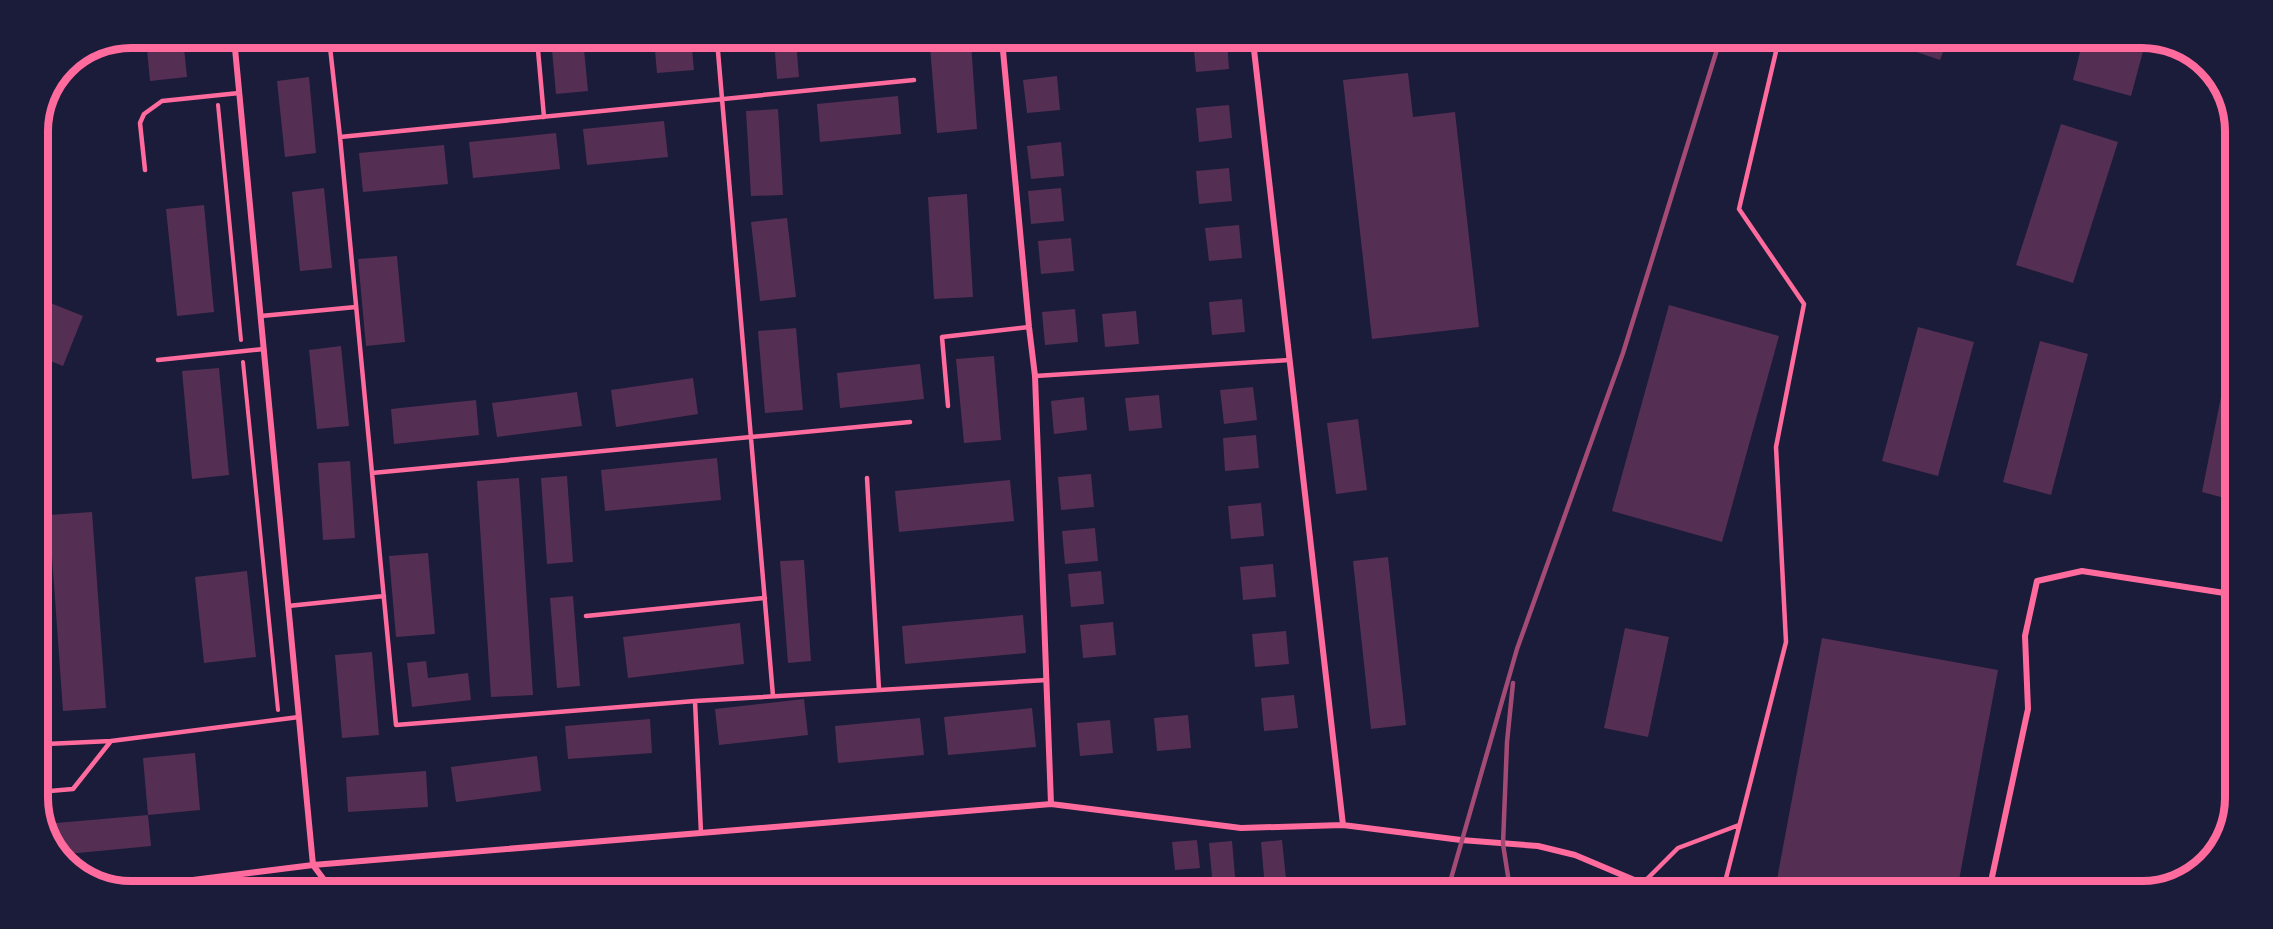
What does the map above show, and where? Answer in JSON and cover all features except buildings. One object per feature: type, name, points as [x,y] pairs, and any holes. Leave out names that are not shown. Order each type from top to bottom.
[{"type":"street","points":[[235,48],[313,865],[324,881]]},
{"type":"street","points":[[1003,48],[1035,376],[1051,804]]},
{"type":"street","points":[[1255,48],[1288,360],[1343,825]]},
{"type":"street","points":[[1991,881],[2028,709],[2025,636],[2037,581],[2082,571],[2225,593]]},
{"type":"street","points":[[185,881],[313,865],[1051,804],[1241,828],[1343,825],[1461,840],[1538,846],[1575,855],[1638,881]]},
{"type":"lane","points":[[330,48],[396,725],[694,701],[1047,680]]},
{"type":"lane","points":[[538,48],[544,117]]},
{"type":"lane","points":[[718,48],[773,696]]},
{"type":"lane","points":[[1725,881],[1786,642],[1776,447],[1804,303],[1738,209],[1778,48]]},
{"type":"lane","points":[[340,137],[914,80]]},
{"type":"lane","points":[[145,170],[140,123],[144,114],[162,101],[240,93]]},
{"type":"lane","points":[[261,316],[356,307]]},
{"type":"lane","points":[[948,406],[942,337],[1029,327]]},
{"type":"lane","points":[[158,360],[264,349]]},
{"type":"lane","points":[[1035,376],[1288,360]]},
{"type":"lane","points":[[372,473],[910,422]]},
{"type":"lane","points":[[867,478],[879,690]]},
{"type":"lane","points":[[288,606],[384,596]]},
{"type":"lane","points":[[586,616],[765,598]]},
{"type":"lane","points":[[694,701],[701,833]]},
{"type":"lane","points":[[48,744],[111,741],[299,717]]},
{"type":"lane","points":[[48,791],[73,789],[111,741]]},
{"type":"lane","points":[[1645,881],[1678,848],[1739,825]]},
{"type":"path","points":[[217,96],[279,720]]},
{"type":"railway","points":[[1450,881],[1517,649],[1623,353],[1717,48]]},
{"type":"railway","points":[[1509,881],[1503,844],[1507,742],[1513,683]]}]
